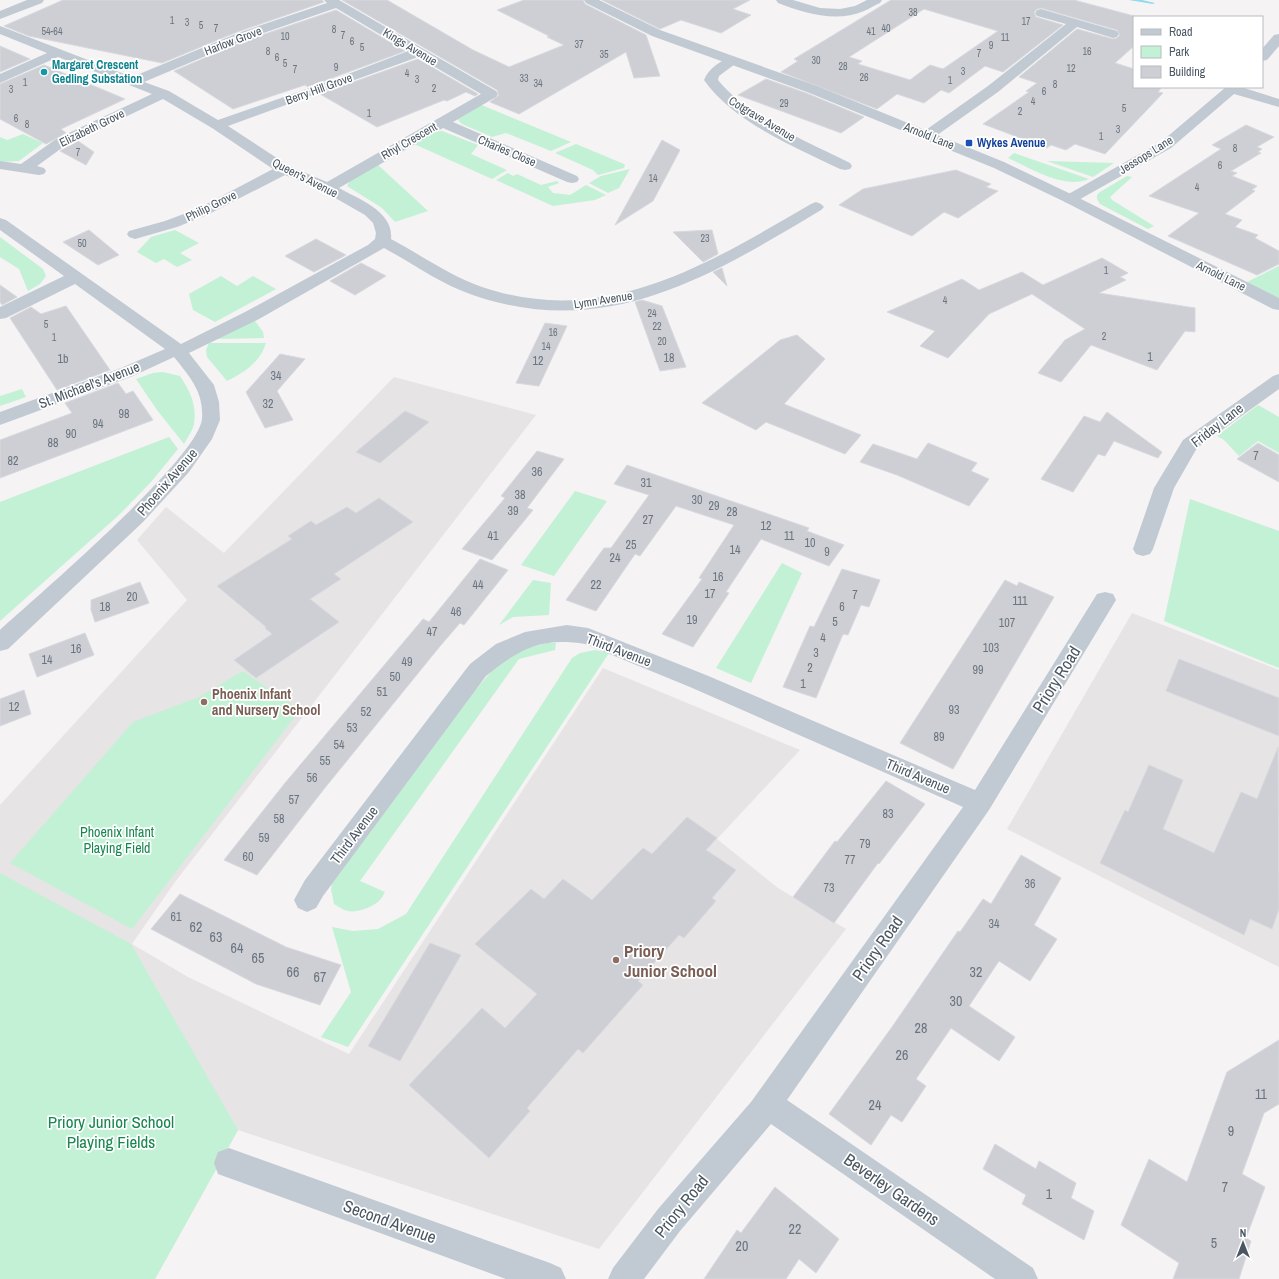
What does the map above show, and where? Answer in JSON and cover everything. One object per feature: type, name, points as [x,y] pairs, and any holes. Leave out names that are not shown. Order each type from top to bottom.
[{"type":"street","points":[[0,15],[38,0]]},
{"type":"street","name":"Arnold Lane","points":[[590,0],[656,33],[812,90],[928,135],[1070,199],[1279,305]]},
{"type":"street","points":[[782,0],[802,8],[821,12],[842,12],[858,9],[876,0]]},
{"type":"street","name":"Kings Avenue","points":[[333,2],[451,73],[491,94]]},
{"type":"street","name":"Harlow Grove","points":[[132,82],[242,36],[333,2]]},
{"type":"street","points":[[1041,13],[1113,34]]},
{"type":"street","points":[[928,135],[993,90],[1075,23]]},
{"type":"street","name":"Queen's Avenue","points":[[0,30],[164,94],[217,125],[284,169],[328,188],[370,212],[380,221],[384,233],[383,241]]},
{"type":"street","points":[[1263,56],[1279,38]]},
{"type":"street","points":[[0,79],[57,53]]},
{"type":"street","name":"Berry Hill Grove","points":[[217,125],[340,82],[412,54],[420,53]]},
{"type":"street","name":"Cotgrave Avenue","points":[[732,61],[713,74],[711,80],[721,94],[771,126],[845,166]]},
{"type":"street","points":[[1233,88],[1279,103]]},
{"type":"street","name":"Jessops Lane","points":[[1070,199],[1166,145],[1233,88]]},
{"type":"street","name":"Elizabeth Grove","points":[[2,165],[32,169],[61,142],[164,94]]},
{"type":"street","name":"Rhyl Crescent","points":[[328,188],[491,94]]},
{"type":"street","name":"Charles Close","points":[[441,122],[572,179]]},
{"type":"street","name":"Philip Grove","points":[[136,234],[171,224],[202,212],[284,169]]},
{"type":"street","name":"Lymn Avenue","points":[[383,241],[463,286],[489,294],[533,304],[560,306],[594,304],[622,299],[652,290],[699,272],[749,246],[816,207]]},
{"type":"street","name":"Phoenix Avenue","points":[[0,223],[178,350],[205,385],[210,402],[211,420],[203,440],[182,467],[136,516],[0,642]]},
{"type":"street","points":[[178,350],[189,347],[253,315],[374,248],[383,241]]},
{"type":"street","points":[[0,314],[76,277]]},
{"type":"street","name":"St. Michael's Avenue","points":[[0,419],[127,372],[178,350]]},
{"type":"street","name":"Friday Lane","points":[[1143,549],[1164,488],[1190,444],[1279,380]]},
{"type":"street","name":"Priory Road","points":[[624,1279],[669,1220],[760,1112],[980,803],[1105,600]]},
{"type":"street","name":"Third Avenue","points":[[307,900],[478,670],[504,650],[525,640],[554,634],[567,633],[588,636],[698,681],[980,803]]},
{"type":"street","name":"Beverley Gardens","points":[[760,1112],[774,1108],[1022,1279]]},
{"type":"street","name":"Second Avenue","points":[[229,1163],[550,1279]]},
{"type":"shaded area","name":"Priory Junior School","points":[[394,377],[536,415],[175,882],[132,944],[188,977],[349,1054],[603,668],[800,750],[717,839],[778,888],[846,929],[599,1249],[238,1130],[155,1279],[0,1279],[0,805],[187,600],[137,540],[166,507],[224,553]]},
{"type":"shaded area","points":[[1132,613],[1279,670],[1279,967],[1007,829]]},
{"type":"green space","points":[[479,104],[571,142],[551,151],[506,133],[492,137],[462,124],[457,119]]},
{"type":"green space","points":[[442,131],[478,145],[471,154],[507,170],[492,179],[414,144],[434,132]]},
{"type":"green space","points":[[23,134],[43,143],[19,161],[0,162],[0,137],[7,140]]},
{"type":"green space","points":[[576,144],[624,164],[624,168],[598,175],[593,170],[555,153]]},
{"type":"green space","points":[[1014,153],[1089,179],[1080,182],[1059,180],[1037,172],[1008,158]]},
{"type":"green space","points":[[1047,161],[1114,163],[1093,177]]},
{"type":"green space","points":[[378,165],[428,211],[395,222],[382,208],[347,186],[350,181]]},
{"type":"green space","points":[[630,169],[619,188],[608,193],[589,183],[601,176]]},
{"type":"green space","points":[[508,173],[513,176],[517,174],[541,185],[557,181],[559,183],[548,187],[553,193],[570,195],[586,185],[606,195],[595,200],[553,206],[496,180]]},
{"type":"green space","points":[[1127,176],[1132,177],[1110,197],[1112,200],[1154,226],[1148,229],[1100,204],[1097,199],[1097,195],[1100,192]]},
{"type":"green space","points":[[175,230],[199,243],[180,253],[192,260],[177,267],[164,259],[156,263],[137,252],[151,237]]},
{"type":"green space","points":[[0,237],[43,269],[46,276],[40,284],[28,291],[19,269],[0,257]]},
{"type":"green space","points":[[1279,266],[1279,298],[1245,283]]},
{"type":"green space","points":[[221,276],[237,286],[253,276],[276,289],[215,322],[193,310],[189,294]]},
{"type":"green space","points":[[253,318],[263,332],[264,338],[213,339]]},
{"type":"green space","points":[[209,343],[266,343],[260,356],[251,366],[227,381],[207,357],[206,350]]},
{"type":"green space","points":[[163,372],[180,376],[187,387],[194,404],[194,424],[184,444],[157,410],[136,379],[153,373]]},
{"type":"green space","points":[[22,389],[26,397],[0,406],[0,396]]},
{"type":"green space","points":[[1258,405],[1279,417],[1279,453],[1258,441],[1239,456],[1224,440],[1217,436]]},
{"type":"green space","points":[[169,437],[178,449],[151,482],[119,515],[0,621],[0,502]]},
{"type":"green space","points":[[575,491],[607,501],[554,576],[521,565]]},
{"type":"green space","points":[[1190,499],[1279,531],[1279,668],[1164,621]]},
{"type":"green space","points":[[782,563],[802,573],[751,683],[716,668]]},
{"type":"green space","points":[[533,580],[551,583],[549,615],[513,617],[499,625]]},
{"type":"green space","points":[[547,643],[556,643],[555,650],[519,659],[360,881],[385,892],[381,899],[369,907],[356,911],[346,911],[334,904],[331,889],[332,883],[473,693],[495,667],[516,651]]},
{"type":"green space","points":[[595,650],[609,653],[348,1047],[321,1037],[351,992],[332,927],[353,931],[378,929],[406,914],[572,658],[580,653]]},
{"type":"green space","name":"Phoenix Infant Playing Field","points":[[241,672],[244,672],[300,710],[132,929],[10,863],[133,722],[199,697]]},
{"type":"green space","name":"Priory Junior School Playing Fields","points":[[0,873],[131,944],[238,1130],[155,1279],[0,1279]]},
{"type":"building","points":[[63,0],[322,0],[324,2],[237,32],[162,63],[29,36],[4,26]]},
{"type":"building","points":[[342,0],[387,0],[473,50],[509,67],[564,45],[497,10],[524,0],[583,0],[585,4],[646,35],[660,76],[634,78],[626,52],[519,114],[490,102],[499,95],[497,90]]},
{"type":"building","points":[[602,0],[750,0],[733,9],[751,15],[721,33],[681,20],[660,29]]},
{"type":"building","points":[[891,0],[1074,0],[1134,16],[1133,47],[1115,63],[1133,69],[1133,88],[1161,88],[1158,92],[1163,93],[1105,154],[1075,144],[1066,150],[1051,145],[1047,148],[983,124],[1029,92],[1026,91],[1037,83],[1019,77],[1077,29],[1113,39],[1120,35],[1117,30],[1041,8],[1034,12],[1036,17],[1063,25],[1003,72],[985,66],[949,93],[941,90],[924,103],[897,94],[877,109],[781,72],[798,61],[794,59]],"holes":[[[924,9],[998,31],[943,69],[930,65],[910,80],[858,64],[862,61],[849,57]]]},
{"type":"building","points":[[336,10],[405,51],[308,87],[305,85],[233,109],[174,71],[247,40]]},
{"type":"building","points":[[0,46],[30,59],[0,72]]},
{"type":"building","points":[[418,59],[478,94],[475,96],[466,92],[447,101],[444,100],[377,127],[320,94]]},
{"type":"building","points":[[44,65],[125,99],[61,129],[66,133],[46,144],[0,119],[0,84]]},
{"type":"building","points":[[766,79],[806,93],[864,117],[841,133],[738,95]]},
{"type":"building","points":[[1246,125],[1274,137],[1257,147],[1262,149],[1258,152],[1261,153],[1231,171],[1237,173],[1232,176],[1257,186],[1252,190],[1255,191],[1225,214],[1242,220],[1235,227],[1258,235],[1255,238],[1279,251],[1279,264],[1257,275],[1168,236],[1199,213],[1149,196],[1221,149],[1212,145]]},
{"type":"building","points":[[662,140],[680,150],[653,201],[615,225]]},
{"type":"building","points":[[78,141],[94,152],[86,165],[60,151]]},
{"type":"building","points":[[956,170],[991,184],[986,187],[998,191],[958,218],[944,212],[912,236],[839,205],[863,189]]},
{"type":"building","points":[[89,230],[119,255],[98,265],[63,242]]},
{"type":"building","points":[[712,230],[718,254],[703,262],[673,232]]},
{"type":"building","points":[[316,239],[346,255],[314,272],[285,256]]},
{"type":"building","points":[[1102,258],[1128,273],[1120,277],[1126,280],[1099,293],[1195,308],[1195,332],[1185,331],[1157,370],[1091,345],[1061,382],[1038,373],[1065,340],[1085,329],[1032,294],[989,314],[948,358],[920,346],[935,331],[887,312],[962,279],[979,290],[1022,272],[1043,285]]},
{"type":"building","points":[[361,263],[386,276],[355,295],[330,281]]},
{"type":"building","points":[[722,268],[727,286],[713,272]]},
{"type":"building","points":[[0,285],[17,297],[2,305],[0,302]]},
{"type":"building","points":[[642,300],[662,306],[686,367],[660,371],[635,302]]},
{"type":"building","points":[[66,306],[110,370],[57,390],[10,318],[31,307],[41,314]]},
{"type":"building","points":[[545,323],[567,326],[539,386],[516,383]]},
{"type":"building","points":[[797,335],[825,359],[784,404],[861,435],[845,454],[766,422],[756,430],[702,403],[780,340]]},
{"type":"building","points":[[280,354],[305,359],[277,391],[293,420],[265,428],[246,392]]},
{"type":"building","points":[[118,383],[126,394],[133,391],[153,420],[0,478],[0,440],[72,413],[65,403]]},
{"type":"building","points":[[405,411],[429,422],[380,463],[356,452]]},
{"type":"building","points":[[1107,412],[1162,452],[1158,458],[1114,441],[1105,456],[1098,454],[1073,492],[1041,479],[1084,416],[1100,422]]},
{"type":"building","points":[[928,443],[977,463],[971,471],[989,479],[969,506],[897,475],[860,462],[873,444],[917,459]]},
{"type":"building","points":[[1258,443],[1279,455],[1279,482],[1237,459]]},
{"type":"building","points":[[537,451],[564,459],[527,508],[533,510],[492,560],[462,549],[505,498],[501,496]]},
{"type":"building","points":[[627,465],[809,528],[807,531],[844,545],[829,566],[761,539],[726,592],[729,593],[693,647],[662,634],[702,579],[699,578],[734,525],[676,506],[640,556],[635,554],[596,611],[566,600],[604,548],[611,548],[649,495],[614,484]]},
{"type":"building","points":[[379,498],[413,522],[334,574],[341,579],[310,599],[339,622],[256,678],[234,660],[272,634],[265,628],[266,627],[217,586],[292,539],[288,536],[311,521],[316,525],[347,507],[356,513]]},
{"type":"building","points":[[480,559],[508,570],[464,625],[460,623],[441,645],[324,789],[257,875],[224,860],[285,783],[423,619],[429,622]]},
{"type":"building","points":[[842,569],[880,580],[869,607],[861,605],[848,635],[843,634],[816,698],[783,687],[810,626],[814,627]]},
{"type":"building","points":[[1005,580],[1017,586],[1019,582],[1054,597],[953,769],[900,743]]},
{"type":"building","points":[[140,582],[149,603],[95,622],[91,610],[91,600]]},
{"type":"building","points":[[85,633],[94,655],[37,677],[29,654]]},
{"type":"building","points":[[1179,659],[1279,698],[1279,736],[1166,691]]},
{"type":"building","points":[[24,690],[31,714],[0,726],[0,699]]},
{"type":"building","points":[[1278,747],[1279,909],[1272,929],[1250,919],[1244,935],[1100,863],[1125,810],[1128,812],[1149,765],[1183,780],[1163,829],[1214,853],[1241,792],[1257,799]]},
{"type":"building","points":[[886,781],[925,804],[879,864],[878,863],[834,923],[793,897],[835,841],[837,842]]},
{"type":"building","points":[[687,817],[717,838],[706,850],[736,870],[712,898],[716,901],[684,938],[679,935],[638,981],[643,985],[583,1053],[578,1049],[527,1108],[530,1111],[489,1158],[409,1085],[482,1008],[505,1028],[537,994],[475,944],[531,889],[544,899],[563,879],[592,900],[643,848],[652,854]]},
{"type":"building","points":[[1021,855],[1061,878],[1034,925],[1057,939],[1030,981],[999,961],[969,1006],[1015,1037],[999,1061],[951,1028],[916,1079],[926,1086],[902,1122],[891,1115],[871,1145],[829,1114],[892,1027],[958,931],[960,932],[983,899],[991,904]]},
{"type":"building","points":[[180,894],[286,947],[341,965],[320,1005],[256,984],[151,929]]},
{"type":"building","points":[[430,943],[461,955],[400,1061],[368,1046]]},
{"type":"building","points":[[1279,1040],[1279,1104],[1264,1113],[1242,1174],[1265,1187],[1246,1238],[1251,1241],[1239,1279],[1173,1279],[1179,1263],[1121,1225],[1149,1159],[1187,1182],[1227,1072]]},
{"type":"building","points":[[995,1144],[1036,1169],[1039,1161],[1076,1183],[1071,1198],[1094,1211],[1084,1240],[1022,1204],[1026,1195],[983,1169]]},
{"type":"building","points":[[775,1187],[839,1239],[816,1273],[799,1259],[786,1279],[704,1279],[737,1230],[741,1233]]},
{"type":"waterway","points":[[1131,0],[1153,3]]},
{"type":"place","name":"Margaret Crescent Gedling Substation","points":[[44,72]]},
{"type":"place","name":"Wykes Avenue","points":[[969,143]]},
{"type":"place","name":"Phoenix Infant and Nursery School","points":[[204,702]]},
{"type":"place","name":"Priory Junior School","points":[[616,960]]}]
